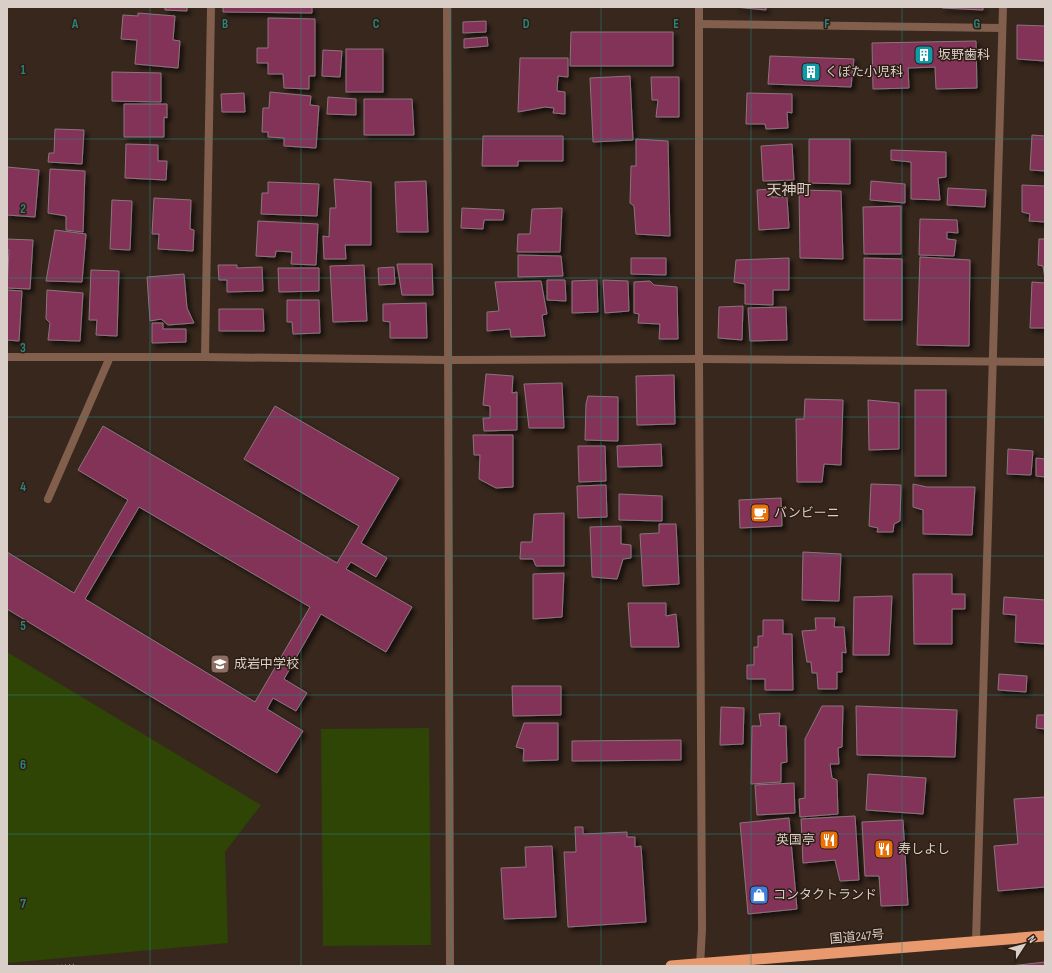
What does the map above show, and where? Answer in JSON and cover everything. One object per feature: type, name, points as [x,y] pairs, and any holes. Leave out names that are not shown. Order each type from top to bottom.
[{"type":"highway","name":"国道247号","points":[[671,966],[700,965],[1045,936]]},
{"type":"street","points":[[205,357],[211,7]]},
{"type":"street","points":[[447,7],[450,966]]},
{"type":"street","points":[[699,7],[702,921],[700,965]]},
{"type":"street","points":[[976,941],[994,362],[1003,7]]},
{"type":"street","points":[[699,24],[1002,28]]},
{"type":"street","points":[[7,357],[205,357],[447,360],[699,359],[1045,362]]},
{"type":"street","points":[[48,499],[110,357]]},
{"type":"path","points":[[56,966],[75,965]]},
{"type":"green space","points":[[7,652],[261,805],[225,852],[228,943],[7,963]]},
{"type":"green space","points":[[429,728],[431,945],[323,946],[321,729]]},
{"type":"building","points":[[165,7],[187,7],[187,11],[165,10]]},
{"type":"building","points":[[223,7],[312,7],[312,13],[223,12]]},
{"type":"building","points":[[735,7],[766,7],[766,10]]},
{"type":"building","points":[[983,7],[983,10],[942,8]]},
{"type":"building","points":[[138,13],[175,16],[173,40],[180,41],[178,68],[135,64],[137,40],[121,39],[123,15],[138,16]]},
{"type":"building","points":[[268,18],[315,19],[315,76],[309,76],[309,89],[284,88],[283,74],[268,74],[268,63],[257,63],[257,48],[268,48]]},
{"type":"building","points":[[486,21],[486,32],[463,33],[463,22]]},
{"type":"building","points":[[1017,25],[1045,26],[1045,61],[1017,59]]},
{"type":"building","points":[[571,32],[673,32],[673,66],[570,66]]},
{"type":"building","points":[[487,37],[488,46],[464,48],[464,39]]},
{"type":"building","name":"坂野歯科","points":[[976,41],[977,88],[936,89],[935,67],[908,68],[909,88],[873,89],[872,43]]},
{"type":"building","points":[[346,49],[383,49],[383,92],[346,92]]},
{"type":"building","points":[[323,50],[342,51],[340,77],[322,76]]},
{"type":"building","name":"くぼた小児科","points":[[770,56],[854,59],[851,87],[768,84]]},
{"type":"building","points":[[520,58],[568,58],[568,77],[558,76],[557,91],[565,92],[565,114],[553,113],[554,108],[545,107],[518,112]]},
{"type":"building","points":[[112,72],[161,73],[161,102],[112,101]]},
{"type":"building","points":[[630,76],[633,140],[593,142],[590,78]]},
{"type":"building","points":[[651,77],[679,77],[679,117],[656,117],[658,100],[652,100]]},
{"type":"building","points":[[270,92],[311,96],[310,105],[319,106],[316,148],[284,146],[284,138],[268,137],[268,132],[262,132],[263,108],[269,108]]},
{"type":"building","points":[[244,93],[245,112],[222,112],[221,94]]},
{"type":"building","points":[[747,93],[792,94],[792,113],[787,112],[788,128],[766,129],[765,124],[746,124]]},
{"type":"building","points":[[328,97],[356,99],[356,115],[327,114]]},
{"type":"building","points":[[364,99],[412,99],[414,135],[364,135]]},
{"type":"building","points":[[124,104],[167,104],[167,118],[164,117],[164,137],[124,137]]},
{"type":"building","points":[[55,129],[84,130],[82,164],[48,162],[49,153],[54,153]]},
{"type":"building","points":[[1032,135],[1045,136],[1045,171],[1030,170]]},
{"type":"building","points":[[483,136],[563,136],[563,161],[518,161],[518,166],[482,166]]},
{"type":"building","points":[[636,139],[668,141],[670,236],[636,234],[634,206],[630,203],[631,166],[636,166]]},
{"type":"building","points":[[809,139],[850,139],[850,184],[809,183]]},
{"type":"building","points":[[126,144],[158,145],[158,161],[167,161],[166,180],[125,178]]},
{"type":"building","points":[[792,144],[794,180],[763,181],[761,146]]},
{"type":"building","points":[[891,150],[946,152],[946,177],[938,178],[940,200],[911,199],[911,162],[891,160]]},
{"type":"building","points":[[7,167],[39,170],[35,217],[7,215]]},
{"type":"building","points":[[50,169],[85,171],[83,232],[66,230],[66,216],[48,213]]},
{"type":"building","points":[[334,179],[371,182],[371,245],[345,245],[346,259],[324,259],[323,236],[329,237],[330,208],[336,208]]},
{"type":"building","points":[[426,181],[428,232],[397,232],[395,182]]},
{"type":"building","points":[[871,181],[905,184],[905,203],[870,200]]},
{"type":"building","points":[[268,182],[319,184],[317,216],[261,214],[262,193],[268,193]]},
{"type":"building","points":[[1022,185],[1045,186],[1045,222],[1029,221],[1030,214],[1022,212]]},
{"type":"building","points":[[948,188],[986,190],[985,207],[947,205]]},
{"type":"building","points":[[771,189],[772,197],[787,197],[789,228],[759,230],[757,190]]},
{"type":"building","points":[[799,190],[841,191],[843,259],[800,258]]},
{"type":"building","points":[[154,198],[191,200],[190,229],[194,230],[193,251],[158,249],[159,234],[152,234]]},
{"type":"building","points":[[112,200],[132,201],[130,250],[110,249]]},
{"type":"building","points":[[901,206],[901,254],[864,254],[863,207]]},
{"type":"building","points":[[462,208],[504,210],[503,220],[484,220],[483,229],[461,228]]},
{"type":"building","points":[[562,208],[560,252],[517,252],[518,234],[530,234],[532,209]]},
{"type":"building","points":[[920,219],[957,220],[958,233],[947,232],[947,239],[956,240],[954,256],[919,255]]},
{"type":"building","points":[[258,221],[318,224],[316,265],[291,264],[292,252],[276,251],[275,257],[256,256]]},
{"type":"building","points":[[55,230],[86,234],[82,282],[46,281]]},
{"type":"building","points":[[7,239],[33,240],[30,289],[7,288],[9,250],[7,250]]},
{"type":"building","points":[[1039,239],[1045,239],[1045,279],[1043,266],[1038,265]]},
{"type":"building","points":[[518,255],[561,256],[563,276],[518,277]]},
{"type":"building","points":[[920,257],[970,260],[969,346],[917,345]]},
{"type":"building","points":[[631,258],[666,258],[666,275],[631,274]]},
{"type":"building","points":[[789,258],[789,290],[773,290],[773,305],[745,304],[745,284],[734,282],[736,260]]},
{"type":"building","points":[[864,258],[902,259],[902,320],[864,320]]},
{"type":"building","points":[[397,264],[432,264],[433,295],[402,295]]},
{"type":"building","points":[[218,265],[237,265],[237,268],[262,267],[263,291],[227,292],[227,280],[219,280]]},
{"type":"building","points":[[364,265],[367,321],[333,322],[330,266]]},
{"type":"building","points":[[394,267],[395,284],[379,285],[378,268]]},
{"type":"building","points":[[278,268],[319,268],[319,291],[279,292]]},
{"type":"building","points":[[91,270],[119,271],[117,336],[96,335],[97,320],[89,320]]},
{"type":"building","points":[[184,274],[187,308],[194,323],[168,325],[161,319],[150,321],[147,277]]},
{"type":"building","points":[[547,280],[565,280],[566,301],[547,300]]},
{"type":"building","points":[[597,280],[598,312],[572,313],[572,281]]},
{"type":"building","points":[[603,280],[628,281],[629,311],[605,313]]},
{"type":"building","points":[[541,281],[547,314],[542,315],[545,336],[511,337],[510,329],[487,331],[487,312],[499,311],[495,282]]},
{"type":"building","points":[[650,281],[654,285],[677,287],[678,339],[659,339],[660,324],[638,323],[639,314],[634,313],[634,282]]},
{"type":"building","points":[[1032,282],[1045,283],[1045,328],[1030,328]]},
{"type":"building","points":[[7,290],[22,291],[19,341],[7,340]]},
{"type":"building","points":[[47,290],[83,293],[80,341],[48,340],[50,323],[46,319]]},
{"type":"building","points":[[287,300],[319,300],[320,333],[293,334],[292,322],[287,322]]},
{"type":"building","points":[[426,303],[427,338],[390,338],[390,322],[383,321],[383,304]]},
{"type":"building","points":[[743,306],[742,340],[718,338],[719,307]]},
{"type":"building","points":[[786,307],[787,340],[750,341],[748,308]]},
{"type":"building","points":[[219,309],[263,309],[264,331],[219,331]]},
{"type":"building","points":[[152,323],[163,323],[163,329],[186,329],[186,342],[152,343]]},
{"type":"building","points":[[486,374],[513,376],[512,393],[517,392],[517,430],[484,431],[483,418],[490,418],[490,406],[483,405]]},
{"type":"building","points":[[674,375],[675,424],[637,425],[636,376]]},
{"type":"building","points":[[562,383],[564,428],[529,428],[524,384]]},
{"type":"building","points":[[915,390],[946,390],[946,476],[915,476]]},
{"type":"building","points":[[588,396],[618,397],[618,441],[585,440],[586,404]]},
{"type":"building","points":[[805,399],[843,400],[841,465],[824,464],[822,482],[797,482],[796,419],[804,419]]},
{"type":"building","points":[[868,400],[899,403],[899,449],[869,450]]},
{"type":"building","points":[[275,406],[399,478],[361,543],[387,558],[376,577],[351,562],[346,569],[412,607],[386,652],[321,614],[284,679],[307,693],[296,711],[273,698],[267,709],[303,731],[277,773],[7,609],[7,552],[74,593],[128,500],[78,470],[103,426],[337,563],[359,526],[244,459]],"holes":[[[139,507],[310,607],[255,702],[85,599]]]},
{"type":"building","points":[[473,435],[513,435],[513,487],[496,488],[479,479],[480,455],[474,455]]},
{"type":"building","points":[[661,444],[662,466],[618,467],[617,446]]},
{"type":"building","points":[[578,446],[605,446],[606,481],[579,482]]},
{"type":"building","points":[[1008,449],[1033,451],[1031,475],[1007,474]]},
{"type":"building","points":[[1036,458],[1045,459],[1045,477],[1036,476]]},
{"type":"building","points":[[871,484],[901,485],[900,521],[894,524],[893,532],[877,532],[878,528],[869,526]]},
{"type":"building","points":[[913,484],[927,487],[975,487],[972,535],[923,534],[923,510],[913,507]]},
{"type":"building","points":[[606,485],[607,517],[578,518],[577,486]]},
{"type":"building","points":[[619,494],[662,496],[662,521],[619,520]]},
{"type":"building","name":"バンビーニ","points":[[781,498],[782,526],[740,528],[739,500]]},
{"type":"building","points":[[564,513],[564,566],[536,566],[533,559],[520,559],[521,542],[532,542],[534,514]]},
{"type":"building","points":[[659,524],[676,524],[679,584],[643,586],[640,534],[659,533]]},
{"type":"building","points":[[621,526],[621,544],[631,545],[631,558],[623,559],[617,579],[592,577],[590,527]]},
{"type":"building","points":[[803,552],[841,554],[839,601],[802,600]]},
{"type":"building","points":[[564,573],[562,617],[533,619],[533,574]]},
{"type":"building","points":[[913,574],[952,574],[952,594],[965,594],[965,609],[952,609],[952,644],[914,644]]},
{"type":"building","points":[[892,596],[889,655],[853,655],[854,597]]},
{"type":"building","points":[[1004,597],[1045,600],[1045,644],[1015,642],[1016,615],[1003,614]]},
{"type":"building","points":[[628,603],[666,603],[666,616],[676,614],[679,647],[631,647]]},
{"type":"building","points":[[815,618],[835,618],[834,627],[844,627],[846,653],[842,652],[842,672],[837,672],[837,689],[818,689],[817,673],[812,673],[811,662],[807,662],[802,631],[816,630]]},
{"type":"building","points":[[763,620],[783,620],[783,634],[792,634],[793,690],[765,690],[765,679],[747,679],[747,665],[754,665],[754,647],[758,647],[758,636],[763,636]]},
{"type":"building","points":[[999,674],[1027,676],[1026,692],[998,690]]},
{"type":"building","points":[[512,686],[561,686],[561,715],[513,716]]},
{"type":"building","points":[[822,706],[843,706],[842,747],[838,748],[839,764],[830,764],[832,778],[837,780],[838,814],[800,817],[799,799],[805,798],[805,739]]},
{"type":"building","points":[[856,706],[957,710],[955,757],[857,755]]},
{"type":"building","points":[[721,707],[744,708],[743,744],[720,745]]},
{"type":"building","points":[[780,713],[779,726],[786,726],[787,762],[781,763],[781,782],[751,784],[752,726],[761,726],[759,714]]},
{"type":"building","points":[[1037,715],[1045,715],[1045,729],[1036,728]]},
{"type":"building","points":[[524,723],[558,723],[558,760],[523,761],[524,749],[516,747]]},
{"type":"building","points":[[681,740],[681,760],[572,761],[572,741]]},
{"type":"building","points":[[868,774],[926,778],[923,814],[866,810]]},
{"type":"building","points":[[794,783],[795,813],[757,815],[755,785]]},
{"type":"building","points":[[1045,797],[1045,887],[998,891],[994,846],[1018,844],[1014,799]]},
{"type":"building","name":"英国亭","points":[[855,816],[859,880],[840,881],[835,860],[803,863],[801,819]]},
{"type":"building","points":[[789,818],[797,909],[748,914],[740,823]]},
{"type":"building","name":"寿しよし","points":[[903,820],[908,905],[881,906],[879,876],[865,876],[862,822]]},
{"type":"building","points":[[575,827],[583,827],[583,834],[627,832],[627,837],[635,837],[635,847],[641,846],[646,922],[568,927],[564,852],[576,852]]},
{"type":"building","points":[[552,846],[556,917],[504,919],[501,868],[526,867],[525,847]]},
{"type":"building","points":[[1045,962],[1045,966],[1010,966]]},
{"type":"place","name":"坂野歯科","points":[[924,55]]},
{"type":"place","name":"くぼた小児科","points":[[811,72]]},
{"type":"place","name":"バンビーニ","points":[[760,513]]},
{"type":"place","name":"成岩中学校","points":[[220,664]]},
{"type":"place","name":"英国亭","points":[[829,840]]},
{"type":"place","name":"寿しよし","points":[[884,849]]},
{"type":"place","name":"コンタクトランド","points":[[759,895]]},
{"type":"district","name":"天神町","points":[[789,190]]}]
